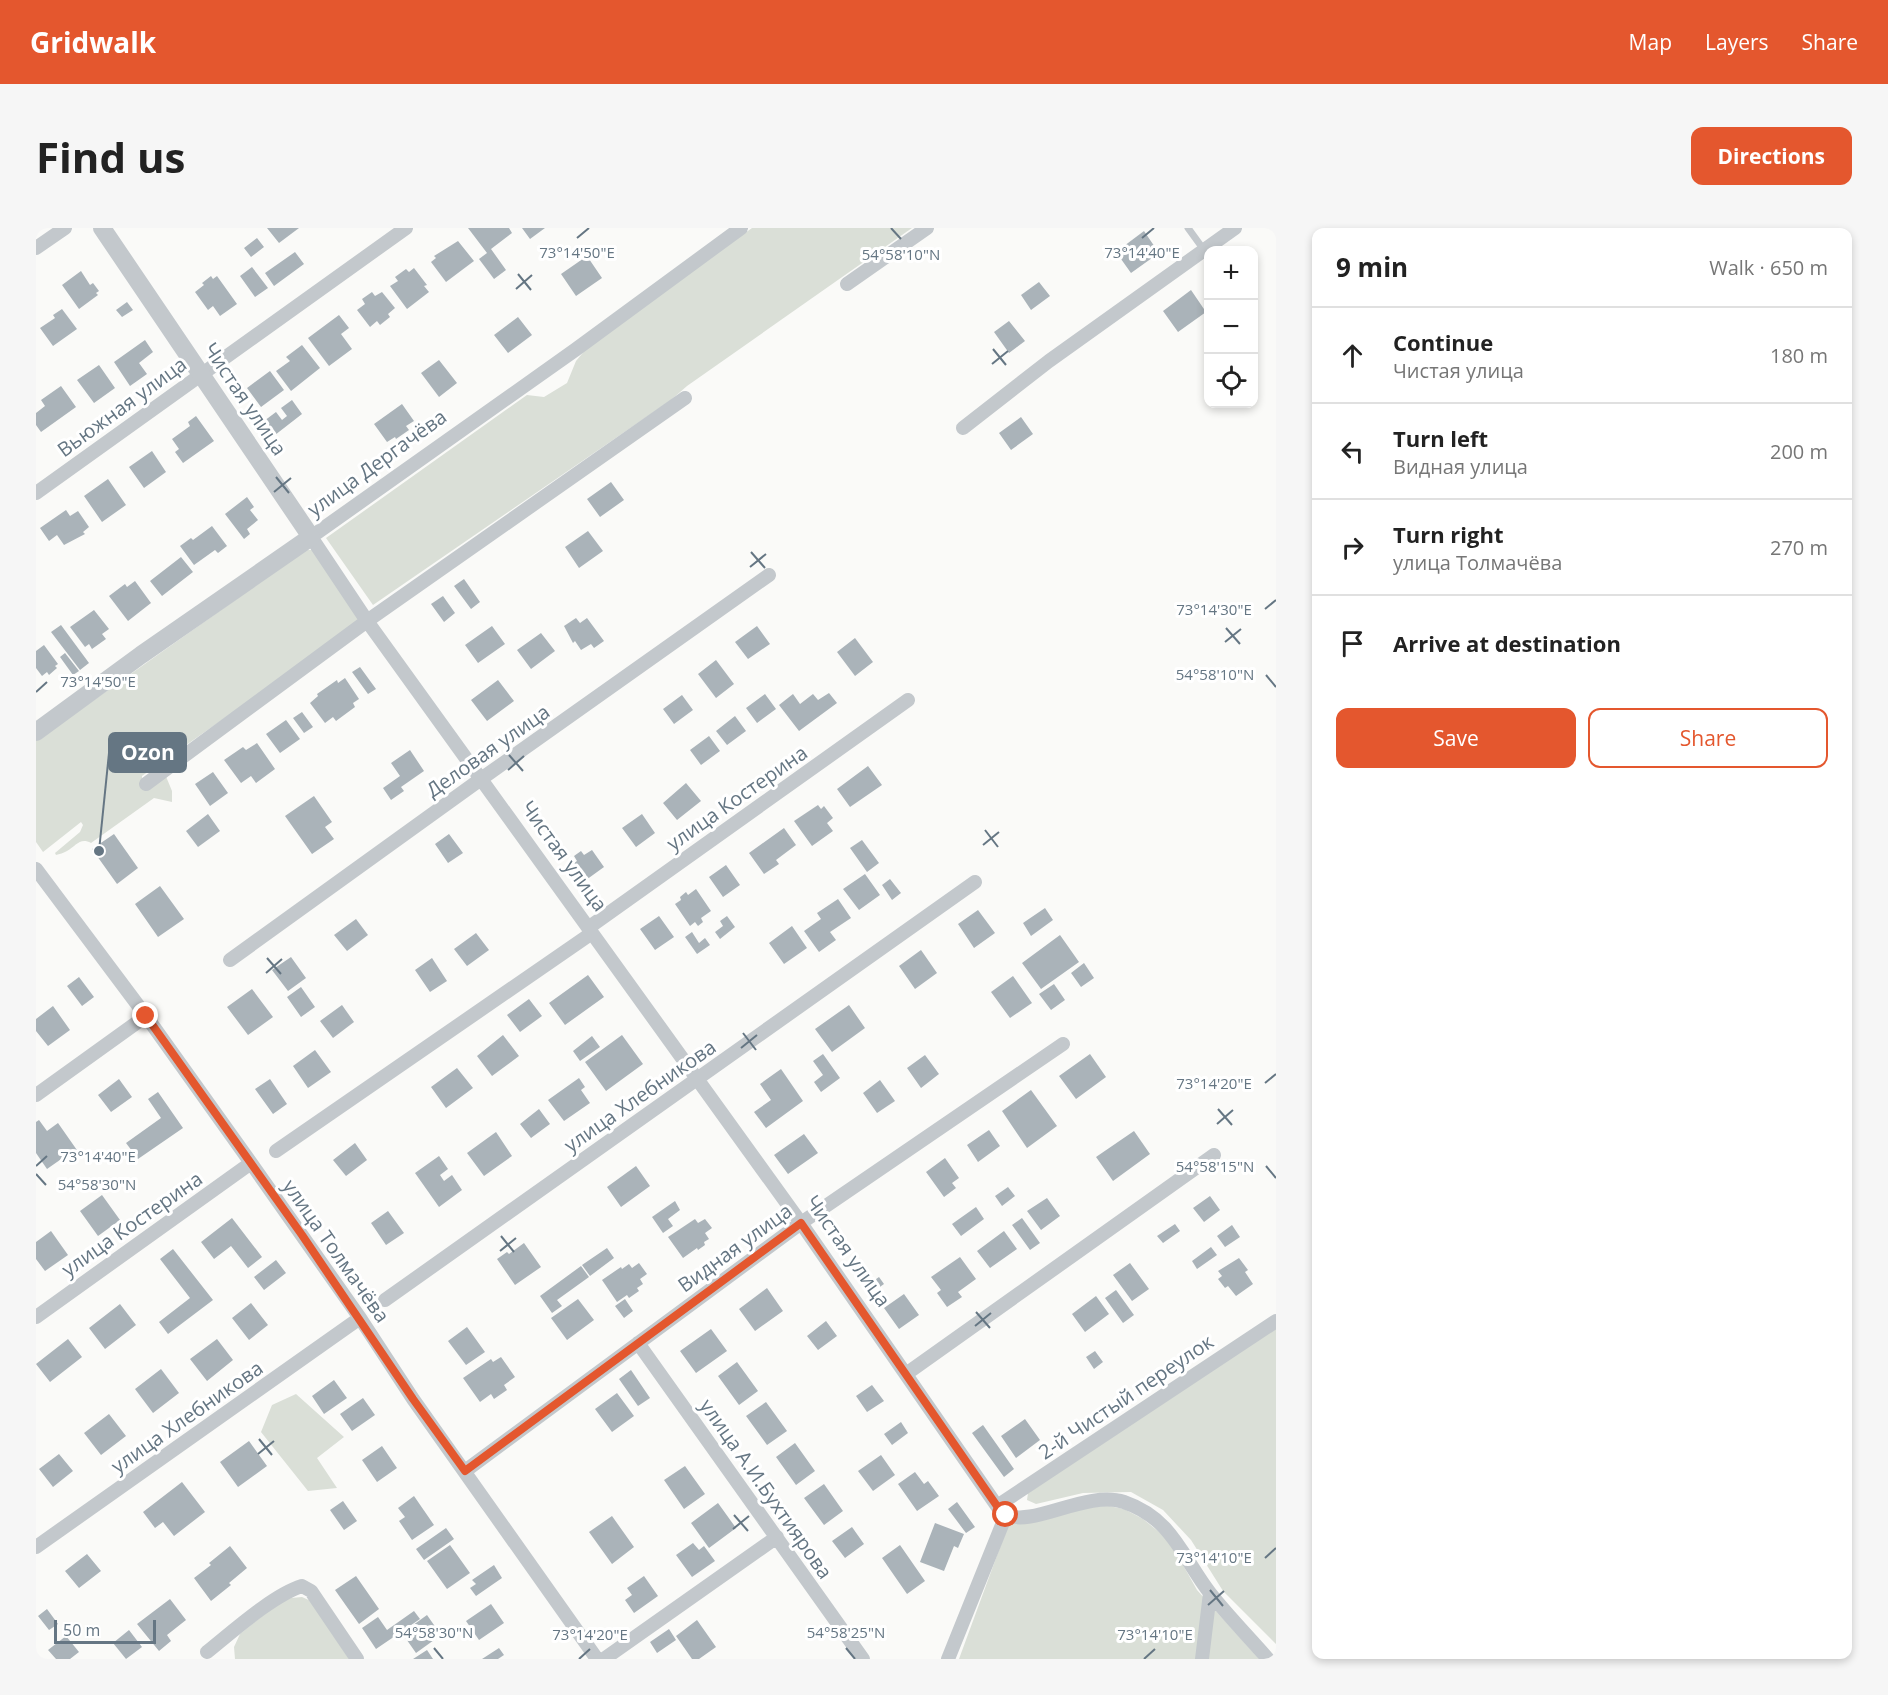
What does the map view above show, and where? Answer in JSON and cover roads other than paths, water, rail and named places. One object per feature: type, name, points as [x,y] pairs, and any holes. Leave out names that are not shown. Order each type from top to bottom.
[{"type":"street","points":[[36,248],[65,228]]},
{"type":"street","name":"Чистая улица","points":[[102,228],[367,621],[801,1223],[1002,1510]]},
{"type":"street","name":"Вьюжная улица","points":[[36,493],[406,228]]},
{"type":"street","name":"улица Дергачёва","points":[[36,732],[141,655],[575,350],[741,228]]},
{"type":"street","points":[[848,284],[927,228]]},
{"type":"street","points":[[1210,246],[1235,228]]},
{"type":"street","points":[[963,428],[1050,361],[1204,250]]},
{"type":"street","points":[[146,784],[367,621],[685,398]]},
{"type":"street","name":"Деловая улица","points":[[230,960],[769,575]]},
{"type":"street","name":"улица Костерина","points":[[276,1151],[590,931],[908,700]]},
{"type":"street","name":"улица Толмачёва","points":[[36,869],[146,1016],[251,1163],[360,1318],[413,1399],[597,1659]]},
{"type":"street","name":"улица Хлебникова","points":[[386,1300],[975,882]]},
{"type":"street","points":[[36,1095],[146,1016]]},
{"type":"street","name":"Видная улица","points":[[465,1471],[801,1223],[1063,1044]]},
{"type":"street","points":[[906,1374],[1214,1155]]},
{"type":"street","name":"улица Костерина","points":[[36,1317],[251,1163]]},
{"type":"street","name":"улица Хлебникова","points":[[36,1547],[360,1318]]},
{"type":"street","name":"2-й Чистый переулок","points":[[1002,1510],[1276,1321]]},
{"type":"street","name":"улица А.И.Бухтиярова","points":[[638,1343],[863,1659]]},
{"type":"street","points":[[948,1659],[1002,1510],[1025,1518],[1094,1499],[1122,1502],[1150,1515],[1173,1535],[1209,1593],[1268,1659]]},
{"type":"street","points":[[604,1659],[777,1537]]},
{"type":"street","points":[[205,1657],[271,1603],[302,1586],[311,1592],[357,1659]]},
{"type":"street","points":[[1202,1659],[1209,1593]]},
{"type":"lane","points":[[1188,228],[1204,250]]},
{"type":"place","name":"Ozon","points":[[99,851]]}]
